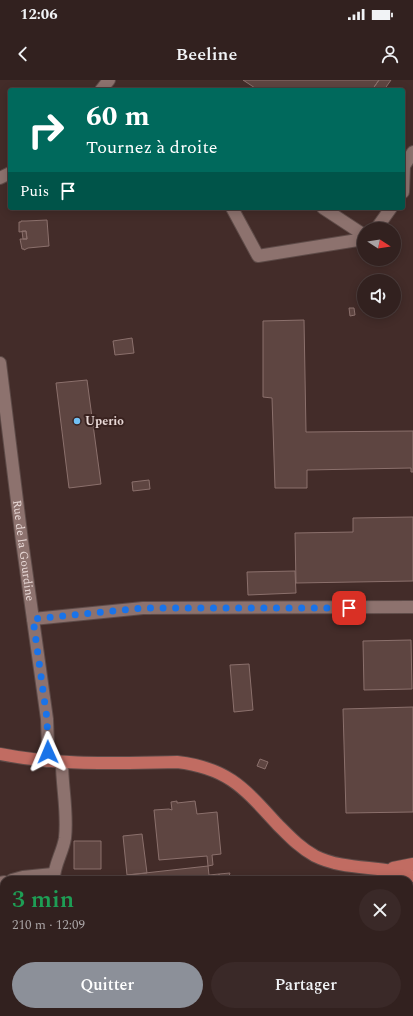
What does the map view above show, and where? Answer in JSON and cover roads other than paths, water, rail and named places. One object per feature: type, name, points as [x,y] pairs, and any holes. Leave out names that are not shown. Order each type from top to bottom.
[{"type":"main road","points":[[0,754],[62,763],[177,762],[210,769],[237,783],[252,796],[293,841],[315,856],[342,865],[388,869],[413,876]]},
{"type":"main road","points":[[388,869],[413,864]]},
{"type":"street","points":[[405,164],[413,152]]},
{"type":"street","points":[[233,210],[258,256],[357,240]]},
{"type":"street","points":[[326,210],[357,231]]},
{"type":"street","points":[[381,222],[390,210]]},
{"type":"street","name":"Rue de la Gourdine","points":[[0,363],[22,541],[47,719],[47,761]]},
{"type":"street","points":[[33,619],[142,608],[413,607]]},
{"type":"street","points":[[54,876],[62,853],[66,824],[62,763]]},
{"type":"place","name":"Uperio","points":[[77,421]]}]
